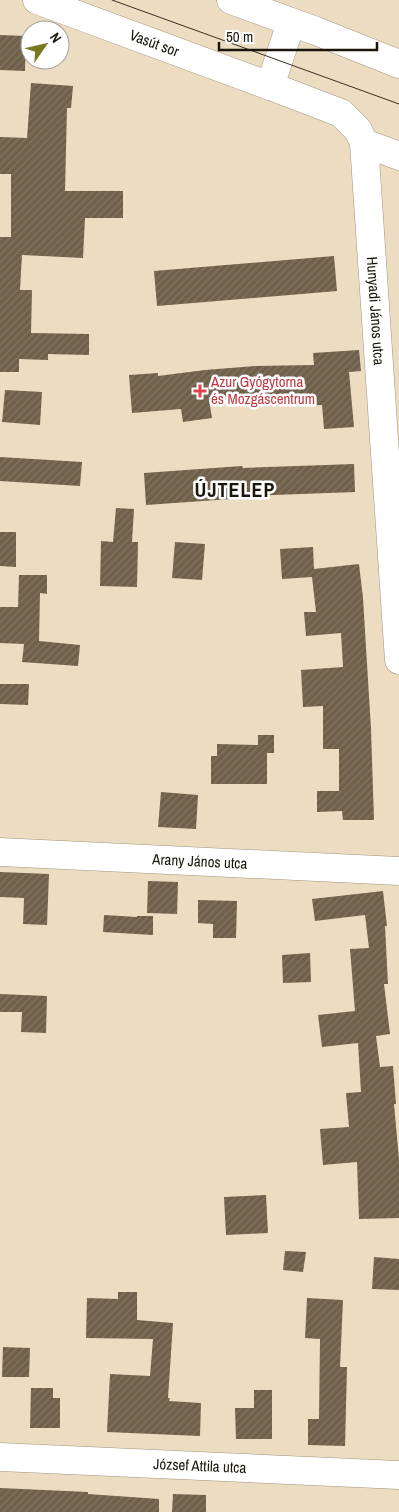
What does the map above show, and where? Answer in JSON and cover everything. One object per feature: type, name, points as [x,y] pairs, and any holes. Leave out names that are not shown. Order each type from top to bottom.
[{"type":"street","name":"Vasút sor","points":[[37,0],[270,86]]},
{"type":"street","points":[[230,0],[399,64]]},
{"type":"street","points":[[270,86],[291,23]]},
{"type":"street","name":"Hunyadi János utca","points":[[270,86],[341,113],[358,130],[364,143],[399,660]]},
{"type":"street","points":[[364,143],[399,156]]},
{"type":"street","name":"Arany János utca","points":[[0,852],[399,872]]},
{"type":"street","name":"József Attila utca","points":[[0,1457],[399,1475]]},
{"type":"building","points":[[0,35],[20,36],[20,70],[25,71],[0,70]]},
{"type":"building","points":[[31,83],[73,86],[71,108],[67,108],[65,191],[123,191],[123,218],[85,218],[83,258],[22,255],[20,290],[32,290],[31,333],[89,334],[89,355],[48,354],[48,360],[19,359],[19,372],[0,372],[0,237],[11,237],[11,174],[0,174],[0,137],[27,138]]},
{"type":"building","points":[[334,256],[337,291],[157,306],[154,271]]},
{"type":"building","points":[[359,350],[361,371],[349,372],[354,427],[324,429],[322,405],[251,406],[250,396],[209,400],[212,418],[183,422],[181,409],[132,413],[129,375],[158,373],[158,376],[255,366],[314,365],[313,353]]},
{"type":"building","points":[[5,390],[42,392],[40,425],[2,422]]},
{"type":"building","points":[[0,457],[82,462],[80,486],[0,481]]},
{"type":"building","points":[[354,464],[355,492],[244,496],[245,498],[146,505],[144,473],[242,466],[243,468]]},
{"type":"building","points":[[116,508],[134,509],[132,542],[138,542],[137,587],[100,586],[101,541],[113,542]]},
{"type":"building","points":[[0,532],[16,532],[16,567],[0,566]]},
{"type":"building","points":[[175,542],[205,544],[202,580],[172,578]]},
{"type":"building","points":[[313,547],[314,569],[359,564],[363,598],[371,729],[374,820],[343,820],[342,811],[317,812],[317,791],[339,791],[339,749],[323,749],[323,706],[303,707],[301,670],[343,667],[341,633],[306,636],[304,612],[316,612],[312,577],[282,579],[280,549]]},
{"type":"building","points":[[19,575],[47,575],[47,594],[40,593],[39,641],[80,645],[78,666],[22,662],[24,644],[0,643],[0,607],[18,607]]},
{"type":"building","points":[[0,684],[29,684],[28,705],[0,704]]},
{"type":"building","points":[[258,735],[274,735],[274,753],[267,753],[267,784],[211,784],[211,756],[217,756],[217,744],[258,745]]},
{"type":"building","points":[[161,792],[198,795],[196,829],[158,827]]},
{"type":"building","points":[[0,872],[49,874],[47,925],[23,924],[24,898],[0,897]]},
{"type":"building","points":[[148,881],[178,882],[177,914],[147,913]]},
{"type":"building","points":[[383,891],[387,926],[385,926],[388,984],[384,984],[390,1034],[376,1036],[380,1067],[393,1066],[399,1159],[399,1218],[359,1219],[357,1162],[323,1165],[320,1129],[349,1127],[346,1093],[361,1092],[358,1043],[322,1047],[318,1015],[355,1011],[350,949],[369,948],[365,915],[315,921],[312,899]]},
{"type":"building","points":[[198,900],[237,901],[236,938],[213,938],[213,924],[198,923]]},
{"type":"building","points":[[104,915],[153,916],[153,935],[103,932]]},
{"type":"building","points":[[310,953],[311,982],[283,983],[282,955]]},
{"type":"building","points":[[0,994],[47,996],[46,1033],[21,1032],[22,1012],[0,1012]]},
{"type":"building","points":[[266,1195],[268,1233],[226,1235],[224,1197]]},
{"type":"building","points":[[285,1251],[306,1252],[303,1272],[283,1270]]},
{"type":"building","points":[[374,1257],[399,1259],[399,1290],[372,1289]]},
{"type":"building","points":[[118,1292],[137,1292],[137,1320],[173,1323],[168,1398],[170,1398],[169,1401],[201,1403],[200,1436],[107,1432],[110,1374],[150,1376],[153,1339],[86,1338],[87,1298],[118,1299]]},
{"type":"building","points":[[307,1298],[343,1300],[340,1367],[347,1367],[345,1446],[308,1445],[308,1419],[319,1419],[320,1339],[305,1338]]},
{"type":"building","points":[[3,1347],[30,1348],[29,1377],[2,1377]]},
{"type":"building","points":[[31,1388],[53,1388],[53,1398],[60,1398],[60,1428],[30,1428]]},
{"type":"building","points":[[254,1390],[272,1390],[272,1439],[236,1439],[235,1408],[254,1408]]},
{"type":"building","points":[[0,1488],[88,1492],[88,1494],[159,1499],[159,1512],[0,1512]]},
{"type":"building","points":[[173,1494],[206,1495],[206,1512],[172,1512]]},
{"type":"tram line","points":[[112,0],[399,104]]},
{"type":"place","name":"Azur Gyógytorna és Mozgáscentrum","points":[[200,391]]},
{"type":"district","name":"ÚJTELEP","points":[[235,490]]}]
